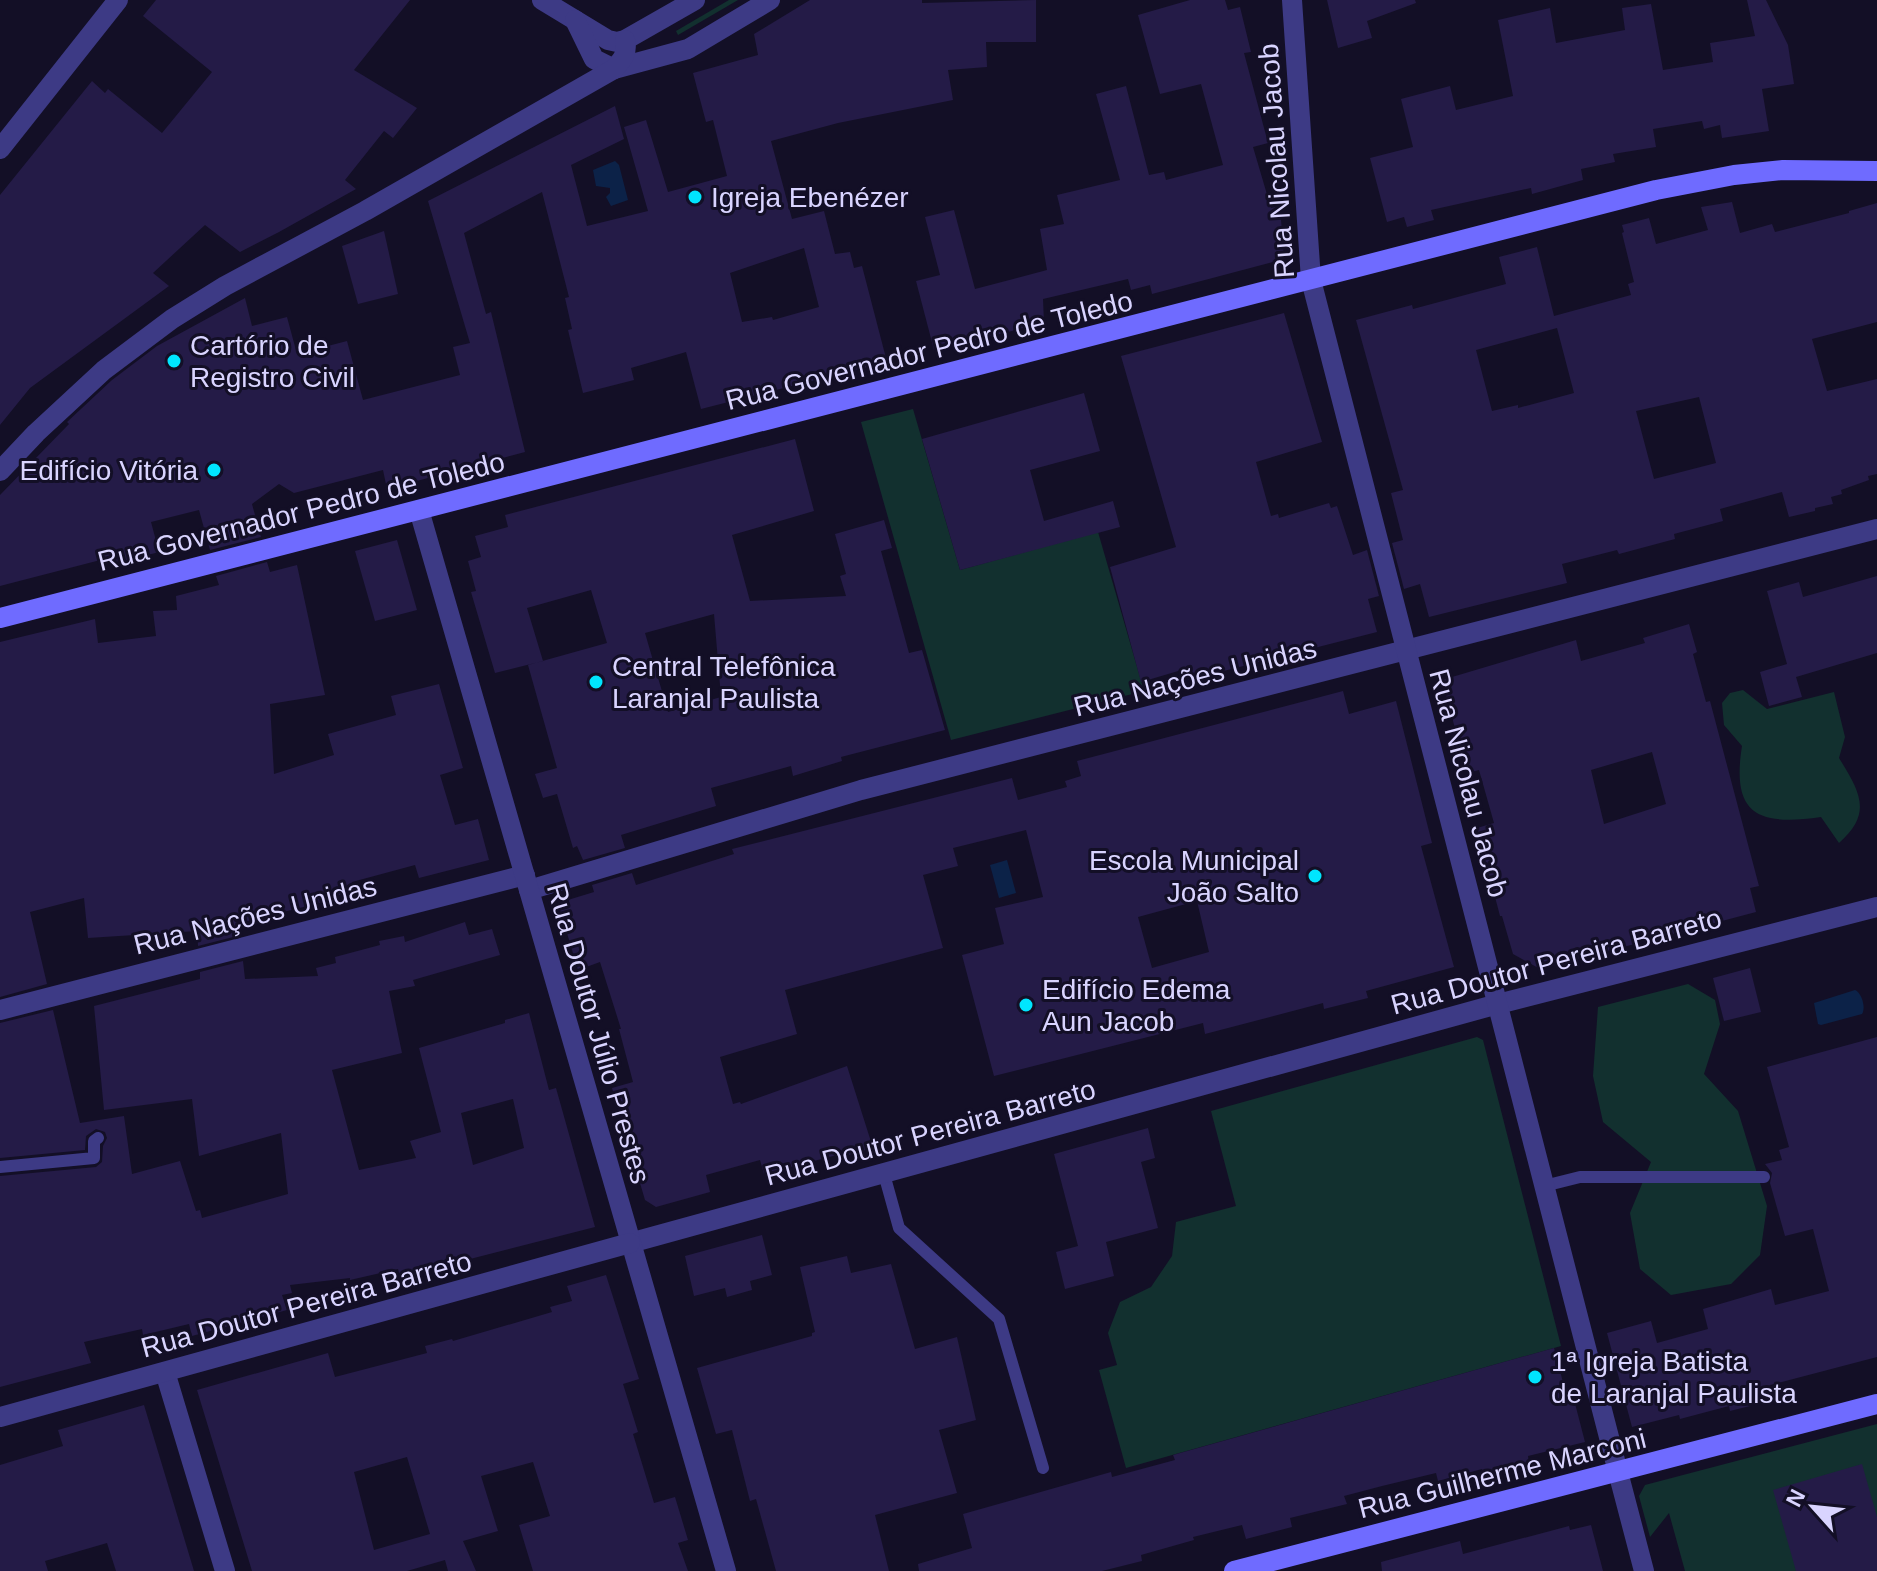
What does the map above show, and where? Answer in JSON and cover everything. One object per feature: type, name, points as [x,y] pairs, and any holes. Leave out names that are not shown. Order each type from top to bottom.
[{"type":"main road","name":"Rua Governador Pedro de Toledo","points":[[0,618],[1668,188],[1734,175],[1783,170],[1877,171]]},
{"type":"main road","name":"Rua Guilherme Marconi","points":[[1239,1570],[1877,1404]]},
{"type":"street","points":[[0,149],[118,0]]},
{"type":"street","points":[[542,0],[627,48],[624,58],[614,69]]},
{"type":"street","points":[[617,40],[695,0]]},
{"type":"street","points":[[0,471],[104,370],[172,319],[225,286],[365,211],[614,69],[688,49],[770,0]]},
{"type":"street","name":"Rua Nicolau Jacob","points":[[1292,0],[1311,280],[1644,1571]]},
{"type":"street","points":[[575,20],[594,59],[602,66],[614,69]]},
{"type":"street","name":"Rua Doutor Júlio Prestes","points":[[419,510],[726,1571]]},
{"type":"street","name":"Rua Nações Unidas","points":[[0,1010],[527,882],[861,790],[1877,529]]},
{"type":"street","name":"Rua Doutor Pereira Barreto","points":[[0,1417],[1498,1004],[1877,907]]},
{"type":"street","points":[[165,1372],[225,1571]]},
{"type":"lane","points":[[0,1167],[94,1158],[94,1141],[98,1138]]},
{"type":"lane","points":[[884,1174],[899,1228],[999,1319],[1043,1468]]},
{"type":"lane","points":[[1544,1186],[1580,1177],[1764,1177]]},
{"type":"green space","points":[[729,0],[738,0],[678,35],[676,31]]},
{"type":"green space","points":[[913,409],[960,570],[1098,532],[1144,691],[951,740],[861,422]]},
{"type":"green space","points":[[1743,690],[1767,709],[1834,692],[1845,737],[1839,758],[1853,781],[1860,802],[1856,822],[1839,843],[1821,817],[1765,817],[1754,811],[1746,801],[1741,787],[1742,746],[1724,725],[1722,703],[1730,693]]},
{"type":"green space","points":[[1688,984],[1715,1000],[1720,1024],[1704,1074],[1738,1111],[1767,1206],[1760,1255],[1731,1284],[1671,1295],[1640,1269],[1630,1213],[1651,1162],[1603,1122],[1593,1076],[1598,1007]]},
{"type":"green space","points":[[1477,1037],[1483,1040],[1561,1346],[1126,1468],[1099,1370],[1117,1365],[1108,1333],[1120,1302],[1151,1287],[1172,1256],[1176,1222],[1236,1206],[1211,1111]]},
{"type":"green space","points":[[1877,1424],[1877,1571],[1685,1571],[1669,1513],[1650,1537],[1639,1496],[1645,1485]]},
{"type":"water","points":[[615,161],[619,165],[628,200],[611,206],[606,197],[610,188],[596,186],[593,170]]},
{"type":"water","points":[[1007,860],[1016,893],[999,898],[990,865]]},
{"type":"water","points":[[1855,990],[1863,1001],[1862,1014],[1818,1024],[1814,1003]]},
{"type":"building","points":[[156,0],[410,0],[354,70],[417,108],[393,138],[384,131],[345,180],[356,189],[279,232],[240,252],[205,225],[153,273],[169,286],[30,388],[0,425],[0,195],[92,81],[105,93],[108,89],[162,133],[212,72],[143,16]]},
{"type":"building","points":[[810,0],[922,0],[922,3],[1036,0],[1036,42],[986,42],[987,67],[948,70],[953,100],[838,123],[771,141],[792,219],[824,211],[835,254],[850,252],[854,268],[862,266],[887,362],[701,409],[686,352],[631,368],[634,380],[583,393],[568,330],[572,329],[565,298],[569,297],[542,192],[464,233],[486,314],[491,312],[525,452],[387,489],[383,470],[294,493],[279,484],[252,504],[261,537],[210,550],[199,510],[151,522],[159,552],[114,564],[112,557],[0,586],[0,495],[69,424],[67,422],[112,380],[157,346],[245,298],[252,326],[287,317],[297,354],[347,341],[363,400],[460,375],[453,347],[470,343],[428,201],[615,106],[624,139],[571,165],[587,226],[648,211],[624,127],[646,120],[668,192],[727,176],[713,120],[706,122],[693,73],[758,55],[754,34]],"holes":[[[804,248],[819,307],[773,320],[772,317],[742,322],[730,273]]]},
{"type":"building","points":[[1190,0],[1225,0],[1228,10],[1240,7],[1251,52],[1244,53],[1268,143],[1253,147],[1271,208],[1280,206],[1284,259],[1152,294],[1150,285],[1131,290],[1128,279],[1043,299],[1044,323],[934,350],[916,281],[940,275],[925,217],[954,210],[975,289],[1047,270],[1040,229],[1064,224],[1057,195],[1120,180],[1096,94],[1126,86],[1149,175],[1164,172],[1166,180],[1223,165],[1201,84],[1160,94],[1138,15]]},
{"type":"building","points":[[1327,0],[1415,0],[1416,3],[1367,21],[1372,38],[1338,48]]},
{"type":"building","points":[[1747,0],[1766,0],[1788,45],[1794,84],[1762,89],[1769,131],[1722,138],[1720,125],[1704,129],[1702,121],[1653,129],[1656,147],[1613,154],[1615,162],[1581,169],[1583,180],[1532,194],[1531,188],[1431,210],[1434,220],[1407,227],[1404,217],[1387,222],[1370,158],[1413,147],[1401,99],[1450,86],[1456,110],[1513,96],[1498,20],[1550,8],[1556,43],[1625,30],[1622,8],[1651,4],[1663,70],[1713,62],[1710,43],[1755,36]]},
{"type":"building","points":[[1732,202],[1740,233],[1772,224],[1775,232],[1877,203],[1877,322],[1812,339],[1827,391],[1877,379],[1877,474],[1841,490],[1842,494],[1831,497],[1833,504],[1815,508],[1815,511],[1789,517],[1782,492],[1720,509],[1723,521],[1674,534],[1675,539],[1619,554],[1617,550],[1562,564],[1567,583],[1429,617],[1420,584],[1404,589],[1392,543],[1403,540],[1391,493],[1403,490],[1356,320],[1412,305],[1413,309],[1506,284],[1499,257],[1537,247],[1554,316],[1631,295],[1628,284],[1634,282],[1622,225],[1649,218],[1656,244],[1708,230],[1701,207]],"holes":[[[1557,328],[1574,393],[1518,408],[1518,405],[1492,411],[1476,350]],[[1699,397],[1716,463],[1654,479],[1636,411]]]},
{"type":"building","points":[[384,231],[398,294],[358,304],[342,246]]},
{"type":"building","points":[[1284,313],[1322,442],[1256,462],[1271,516],[1278,514],[1279,518],[1329,503],[1331,508],[1337,506],[1353,555],[1367,550],[1379,596],[1368,599],[1377,632],[1188,680],[1185,669],[1141,682],[1110,567],[1176,547],[1121,356]]},
{"type":"building","points":[[1084,393],[1100,451],[1030,470],[1044,521],[1113,501],[1120,527],[960,570],[922,439]]},
{"type":"building","points":[[795,439],[814,511],[732,535],[750,601],[846,596],[840,576],[846,574],[835,534],[884,520],[892,548],[881,551],[909,653],[922,650],[945,730],[841,757],[842,761],[793,776],[791,766],[711,788],[716,806],[621,835],[625,848],[583,860],[577,846],[573,848],[557,794],[543,798],[535,774],[557,768],[528,665],[495,673],[471,592],[476,591],[468,561],[481,557],[475,536],[508,527],[505,515]],"holes":[[[591,590],[607,643],[543,661],[527,608]],[[714,614],[721,697],[668,712],[645,633]]]},
{"type":"building","points":[[397,540],[417,610],[375,621],[355,551]]},
{"type":"building","points":[[267,562],[270,572],[297,565],[325,695],[270,704],[274,774],[334,755],[328,734],[396,715],[391,696],[439,684],[463,768],[440,775],[455,825],[478,819],[489,860],[419,878],[415,865],[352,882],[354,891],[335,896],[335,899],[240,923],[241,935],[198,946],[197,931],[88,938],[84,898],[30,912],[47,984],[0,997],[0,642],[95,619],[98,643],[156,636],[153,611],[177,610],[176,596],[219,585],[216,576]]},
{"type":"building","points":[[1877,576],[1877,653],[1796,677],[1802,697],[1769,706],[1760,672],[1787,664],[1767,591],[1799,582],[1803,597]]},
{"type":"building","points":[[1689,624],[1697,652],[1693,654],[1706,702],[1710,701],[1759,886],[1750,888],[1756,912],[1540,969],[1513,954],[1500,916],[1477,828],[1494,823],[1479,770],[1467,773],[1442,680],[1576,640],[1581,661],[1645,643],[1643,638]],"holes":[[[1652,752],[1666,804],[1604,824],[1591,770]]]},
{"type":"building","points":[[1343,691],[1349,714],[1396,701],[1432,843],[1421,846],[1454,967],[1366,991],[1368,998],[1324,1009],[1323,1003],[1205,1034],[1203,1023],[994,1076],[962,955],[1004,944],[995,908],[1043,897],[1026,830],[953,848],[958,866],[923,875],[943,948],[785,990],[797,1034],[720,1057],[733,1104],[741,1104],[847,1066],[873,1148],[764,1174],[760,1160],[706,1175],[710,1192],[656,1207],[645,1200],[612,1088],[633,1082],[621,1029],[600,962],[578,970],[558,903],[594,892],[592,885],[632,873],[636,885],[734,854],[732,849],[1012,778],[1018,800],[1067,787],[1065,781],[1081,776],[1077,761]],"holes":[[[1197,901],[1209,952],[1152,968],[1138,917]]]},
{"type":"building","points":[[465,922],[469,935],[492,929],[500,955],[413,980],[415,986],[389,991],[402,1053],[332,1070],[359,1170],[416,1158],[410,1141],[441,1132],[419,1048],[529,1013],[549,1090],[556,1088],[595,1227],[400,1277],[398,1269],[350,1280],[290,1285],[292,1293],[282,1295],[287,1310],[192,1336],[189,1324],[143,1335],[142,1329],[84,1342],[91,1363],[0,1387],[0,1176],[96,1167],[102,1162],[107,1138],[105,1132],[96,1129],[86,1136],[85,1150],[0,1158],[0,1023],[53,1010],[80,1123],[124,1116],[132,1174],[180,1161],[196,1211],[200,1210],[202,1218],[288,1194],[281,1133],[199,1156],[192,1099],[104,1110],[94,1006],[200,979],[200,972],[243,961],[245,979],[318,976],[316,968],[336,963],[335,957],[380,945],[379,941],[404,936],[405,942]],"holes":[[[513,1099],[524,1148],[473,1165],[461,1113]]]},
{"type":"building","points":[[1750,968],[1761,1012],[1724,1021],[1713,978]]},
{"type":"building","points":[[1877,1037],[1877,1357],[1770,1385],[1774,1400],[1730,1411],[1729,1406],[1680,1419],[1679,1415],[1632,1427],[1607,1333],[1651,1321],[1657,1343],[1708,1329],[1703,1309],[1771,1289],[1775,1305],[1829,1291],[1813,1229],[1785,1236],[1770,1183],[1772,1173],[1765,1164],[1782,1160],[1779,1150],[1789,1147],[1767,1067]]},
{"type":"building","points":[[1148,1128],[1155,1158],[1141,1162],[1158,1228],[1106,1242],[1114,1276],[1065,1289],[1056,1252],[1078,1246],[1054,1154]]},
{"type":"building","points":[[762,1235],[772,1275],[750,1281],[752,1290],[727,1297],[725,1288],[694,1296],[685,1256]]},
{"type":"building","points":[[847,1256],[851,1273],[891,1264],[915,1349],[957,1337],[976,1420],[939,1430],[957,1493],[875,1515],[889,1571],[776,1571],[756,1499],[750,1501],[732,1430],[716,1434],[697,1368],[812,1336],[815,1332],[800,1267]]},
{"type":"building","points":[[606,1275],[639,1379],[623,1384],[638,1432],[633,1434],[654,1503],[675,1497],[688,1540],[678,1543],[688,1571],[533,1571],[519,1525],[550,1516],[533,1462],[481,1476],[498,1531],[463,1541],[476,1571],[448,1571],[445,1560],[407,1571],[252,1571],[197,1390],[328,1353],[335,1377],[427,1353],[425,1346],[453,1341],[552,1312],[550,1307],[572,1301],[567,1286]],"holes":[[[407,1457],[430,1534],[374,1550],[354,1472]]]},
{"type":"building","points":[[1554,1348],[1565,1390],[1571,1388],[1585,1442],[1528,1456],[1529,1463],[1484,1475],[1482,1469],[1438,1481],[1436,1473],[1382,1486],[1344,1496],[1347,1504],[1290,1518],[1292,1527],[1246,1539],[1242,1525],[1193,1537],[1194,1540],[1141,1555],[1142,1561],[1102,1571],[919,1571],[918,1564],[972,1548],[963,1514],[1111,1472],[1112,1477],[1175,1460],[1173,1455]]},
{"type":"building","points":[[144,1405],[194,1571],[116,1571],[107,1543],[45,1561],[48,1571],[0,1571],[0,1465],[63,1446],[58,1430]]},
{"type":"building","points":[[1862,1464],[1877,1517],[1877,1571],[1796,1571],[1773,1490]]},
{"type":"building","points":[[1591,1525],[1603,1571],[1382,1571],[1381,1562],[1460,1541],[1463,1554],[1569,1526],[1570,1530]]},
{"type":"place","name":"Igreja Ebenézer","points":[[695,197]]},
{"type":"place","name":"Cartório de Registro Civil","points":[[174,361]]},
{"type":"place","name":"Edifício Vitória","points":[[214,470]]},
{"type":"place","name":"Central Telefônica Laranjal Paulista","points":[[596,682]]},
{"type":"place","name":"Escola Municipal João Salto","points":[[1315,876]]},
{"type":"place","name":"Edifício Edema Aun Jacob","points":[[1026,1005]]},
{"type":"place","name":"1ª Igreja Batista de Laranjal Paulista","points":[[1535,1377]]}]
